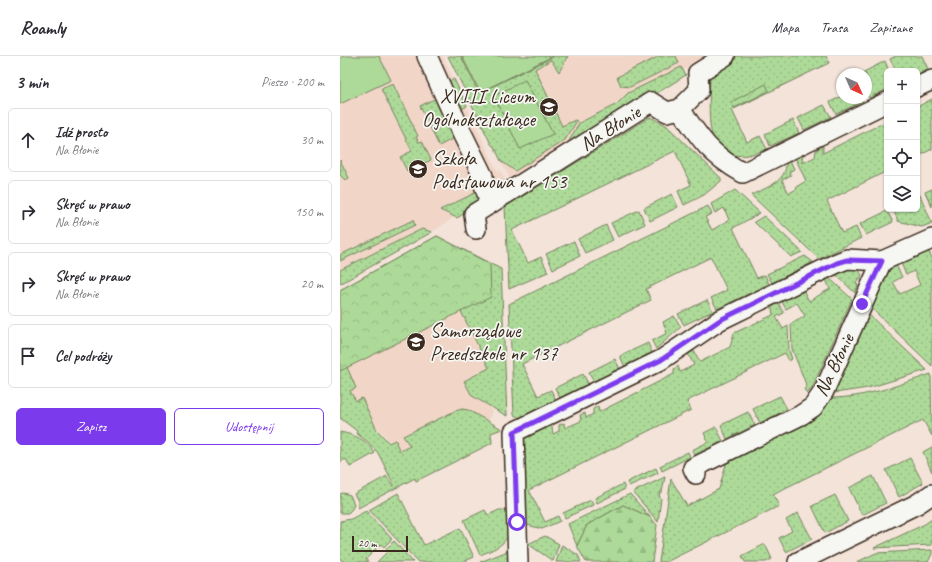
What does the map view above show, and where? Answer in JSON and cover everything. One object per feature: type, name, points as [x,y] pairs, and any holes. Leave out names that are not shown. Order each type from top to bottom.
[{"type":"street","points":[[428,56],[458,125],[483,176],[484,185],[490,204]]},
{"type":"street","points":[[725,56],[698,73],[699,90],[680,109],[702,142],[723,161],[743,173],[884,103]]},
{"type":"street","points":[[920,86],[932,80]]},
{"type":"street","name":"Na Błonie","points":[[476,229],[474,214],[651,102],[667,112],[680,109]]},
{"type":"street","points":[[518,562],[514,432],[661,360],[720,320],[837,263],[847,260],[882,261],[932,239]]},
{"type":"street","name":"Na Błonie","points":[[696,474],[693,468],[792,421],[808,411],[816,403],[824,391],[882,261]]},
{"type":"street","points":[[798,562],[917,504],[932,494]]},
{"type":"shaded area","name":"Szkoła Podstawowa nr 153","points":[[340,56],[443,56],[496,168],[498,171],[500,170],[505,179],[505,184],[432,232],[340,284]]},
{"type":"shaded area","name":"XVIII Liceum Ogólnokształcące","points":[[448,56],[706,56],[510,179],[495,148],[491,144]]},
{"type":"shaded area","name":"Samorządowe Przedszkole nr 137","points":[[437,236],[490,264],[493,408],[489,421],[414,469],[340,387],[340,290]]},
{"type":"green space","points":[[344,56],[379,56],[391,80],[340,104],[340,58]]},
{"type":"green space","points":[[448,56],[461,56],[479,93],[555,56],[568,56],[559,72],[551,60],[535,69],[562,126],[575,120],[577,121],[565,140],[515,171],[501,161],[495,148],[491,144]]},
{"type":"green space","points":[[462,56],[553,56],[480,92]]},
{"type":"green space","points":[[660,56],[676,56],[679,63],[630,87],[621,86],[617,77]]},
{"type":"green space","points":[[735,56],[826,56],[829,63],[732,110],[747,142],[760,136],[767,149],[744,155],[730,154],[718,145],[711,132],[710,124],[710,71]]},
{"type":"green space","points":[[896,56],[922,56],[928,69],[920,73],[920,68],[894,68],[890,59]]},
{"type":"green space","points":[[885,61],[888,68],[884,68],[884,90],[872,96],[872,68]]},
{"type":"green space","points":[[681,67],[686,75],[512,184],[510,179],[568,143],[579,123],[617,104],[628,93]]},
{"type":"green space","points":[[454,79],[467,106],[458,111],[446,83]]},
{"type":"green space","points":[[525,80],[553,134],[520,149],[494,96]]},
{"type":"green space","points":[[393,84],[418,136],[416,137],[419,142],[422,141],[431,160],[407,171],[400,157],[412,151],[381,89]]},
{"type":"green space","points":[[766,84],[769,91],[734,108],[731,102]]},
{"type":"green space","points":[[440,96],[456,137],[439,146],[420,106]]},
{"type":"green space","points":[[836,99],[836,104],[857,104],[836,114],[830,102]]},
{"type":"green space","points":[[932,99],[932,149],[920,155],[920,140],[920,105]]},
{"type":"green space","points":[[824,105],[831,117],[804,130],[798,118]]},
{"type":"green space","points":[[650,117],[666,125],[721,178],[721,181],[704,195],[684,205],[678,191],[691,185],[675,151],[512,230],[528,263],[541,257],[548,272],[509,289],[505,207]]},
{"type":"green space","points":[[793,120],[799,133],[770,146],[765,134]]},
{"type":"green space","points":[[884,122],[884,172],[827,201],[842,233],[856,227],[861,238],[819,259],[751,195],[777,182],[784,172],[786,157],[788,156],[794,169],[789,172],[791,175],[782,180],[789,193],[797,189],[796,187],[806,181],[793,153],[803,149],[802,163],[815,157],[816,150],[823,146],[823,153]]},
{"type":"green space","points":[[340,160],[349,178],[345,180],[340,175]]},
{"type":"green space","points":[[932,189],[932,207],[925,192]]},
{"type":"green space","points":[[735,190],[760,213],[733,228],[757,278],[765,275],[769,284],[717,309],[711,298],[727,290],[711,257],[646,289],[651,300],[522,364],[538,396],[551,390],[556,400],[520,418],[514,415],[509,304],[708,206],[712,214],[705,217],[712,230],[729,220],[724,208],[715,213],[711,204]]},
{"type":"green space","points":[[479,191],[486,200],[457,218],[440,210]]},
{"type":"green space","points":[[672,194],[678,207],[650,221],[644,208]]},
{"type":"green space","points":[[920,195],[932,223],[922,227],[898,221],[894,212],[920,212]]},
{"type":"green space","points":[[639,210],[645,224],[618,237],[611,223]]},
{"type":"green space","points":[[885,212],[888,212],[893,222],[866,235],[860,224]]},
{"type":"green space","points":[[764,216],[802,252],[791,257],[754,222]]},
{"type":"green space","points":[[413,220],[415,225],[340,261],[340,255]]},
{"type":"green space","points":[[606,225],[613,240],[585,253],[578,239]]},
{"type":"green space","points":[[422,229],[432,232],[340,284],[340,270]]},
{"type":"green space","points":[[437,236],[501,269],[507,416],[472,396],[464,381],[489,368],[441,271],[340,290]]},
{"type":"green space","points":[[437,236],[490,264],[491,297],[340,371],[340,290]]},
{"type":"green space","points":[[574,241],[580,256],[553,269],[546,254]]},
{"type":"green space","points":[[928,250],[932,258],[932,366],[868,305],[888,271],[896,265],[902,277],[893,282],[900,294],[920,285],[914,271],[906,275],[901,263]]},
{"type":"green space","points":[[805,256],[813,262],[772,283],[767,274]]},
{"type":"green space","points":[[841,267],[858,269],[862,275],[856,283],[858,285],[855,293],[832,271]]},
{"type":"green space","points":[[825,274],[852,299],[813,386],[807,394],[804,389],[807,387],[792,349],[791,324],[805,316],[797,303],[786,309],[779,297],[801,286],[809,301],[830,289],[824,275]]},
{"type":"green space","points":[[776,299],[784,313],[776,317],[783,329],[788,326],[789,350],[792,359],[789,361],[785,353],[687,401],[691,410],[529,490],[545,522],[558,516],[560,521],[542,529],[524,524],[523,442],[528,432],[551,421],[553,434],[559,431],[559,425],[564,423],[565,428],[581,421],[580,415],[585,413],[586,418],[593,414],[593,409],[598,406],[599,412],[674,374],[674,369],[678,366],[680,372],[694,365],[688,354],[694,351],[700,362],[730,347],[734,333],[773,315],[771,301]]},
{"type":"green space","points":[[707,300],[713,311],[684,325],[678,314]]},
{"type":"green space","points":[[865,311],[927,370],[868,388],[828,394]]},
{"type":"green space","points":[[674,316],[681,327],[656,349],[652,341],[667,333],[663,322]]},
{"type":"green space","points":[[648,343],[652,353],[625,367],[620,356]]},
{"type":"green space","points":[[340,351],[356,388],[350,391],[356,401],[362,398],[377,430],[389,443],[395,440],[400,451],[410,446],[403,436],[462,409],[468,410],[502,429],[491,433],[492,443],[416,481],[415,478],[358,508],[358,501],[354,494],[387,476],[392,486],[394,485],[378,453],[368,442],[356,433],[357,431],[340,418]]},
{"type":"green space","points":[[615,359],[620,369],[594,382],[589,372]]},
{"type":"green space","points":[[583,374],[589,385],[560,398],[555,388]]},
{"type":"green space","points":[[931,374],[932,436],[923,420],[773,494],[779,506],[666,562],[659,562],[671,479],[687,506],[719,489],[728,457],[830,398],[856,396]]},
{"type":"green space","points":[[780,396],[787,409],[760,423],[753,409]]},
{"type":"green space","points":[[748,412],[755,425],[727,439],[721,425]]},
{"type":"green space","points":[[716,427],[723,441],[694,455],[692,450],[708,442],[704,433]]},
{"type":"green space","points":[[340,432],[360,438],[372,448],[375,453],[350,467],[346,459],[340,462]]},
{"type":"green space","points":[[932,447],[932,472],[923,452]]},
{"type":"green space","points":[[688,452],[690,457],[662,471],[660,466]]},
{"type":"green space","points":[[910,458],[923,483],[899,497],[886,470]]},
{"type":"green space","points":[[656,468],[658,473],[629,486],[627,482]]},
{"type":"green space","points":[[873,476],[886,503],[862,515],[849,488]]},
{"type":"green space","points":[[665,477],[662,492],[660,492],[659,497],[661,498],[658,522],[633,492]]},
{"type":"green space","points":[[623,484],[625,489],[597,503],[595,498]]},
{"type":"green space","points":[[343,493],[350,495],[354,504],[348,513],[340,513],[340,494]]},
{"type":"green space","points":[[398,493],[424,545],[460,528],[474,557],[463,562],[418,562],[369,510]]},
{"type":"green space","points":[[630,494],[650,517],[623,505],[587,525],[577,546],[568,524]]},
{"type":"green space","points":[[835,495],[848,521],[825,533],[812,506]]},
{"type":"green space","points":[[591,500],[593,505],[565,518],[563,513]]},
{"type":"green space","points":[[623,505],[650,517],[657,525],[652,562],[586,562],[577,546],[587,525]]},
{"type":"green space","points":[[485,510],[488,515],[499,510],[510,510],[510,528],[506,539],[502,544],[480,555],[464,520]]},
{"type":"green space","points":[[366,511],[392,539],[384,547],[381,544],[366,559],[368,562],[345,562],[340,559],[340,521],[351,519]]},
{"type":"green space","points":[[798,513],[812,539],[786,552],[779,538],[792,531],[786,520]]},
{"type":"green space","points":[[932,519],[932,545],[874,548],[925,524]]},
{"type":"green space","points":[[545,536],[559,544],[553,561],[528,544]]},
{"type":"green space","points":[[394,541],[413,562],[377,562],[388,551],[386,549]]},
{"type":"green space","points":[[765,544],[772,559],[766,562],[745,562],[742,556]]},
{"type":"green space","points":[[562,545],[578,555],[581,562],[556,562]]},
{"type":"green space","points":[[932,550],[932,554],[928,562],[857,562],[876,553]]},
{"type":"green space","points":[[508,551],[512,553],[512,562],[480,562]]},
{"type":"place","name":"XVIII Liceum Ogólnokształcące","points":[[549,107]]},
{"type":"place","name":"Szkoła Podstawowa nr 153","points":[[418,169]]},
{"type":"place","name":"Samorządowe Przedszkole nr 137","points":[[416,342]]},
{"type":"route","points":[[517,522],[514,432],[661,360],[720,320],[825,268],[847,260],[882,261],[862,304]]}]
